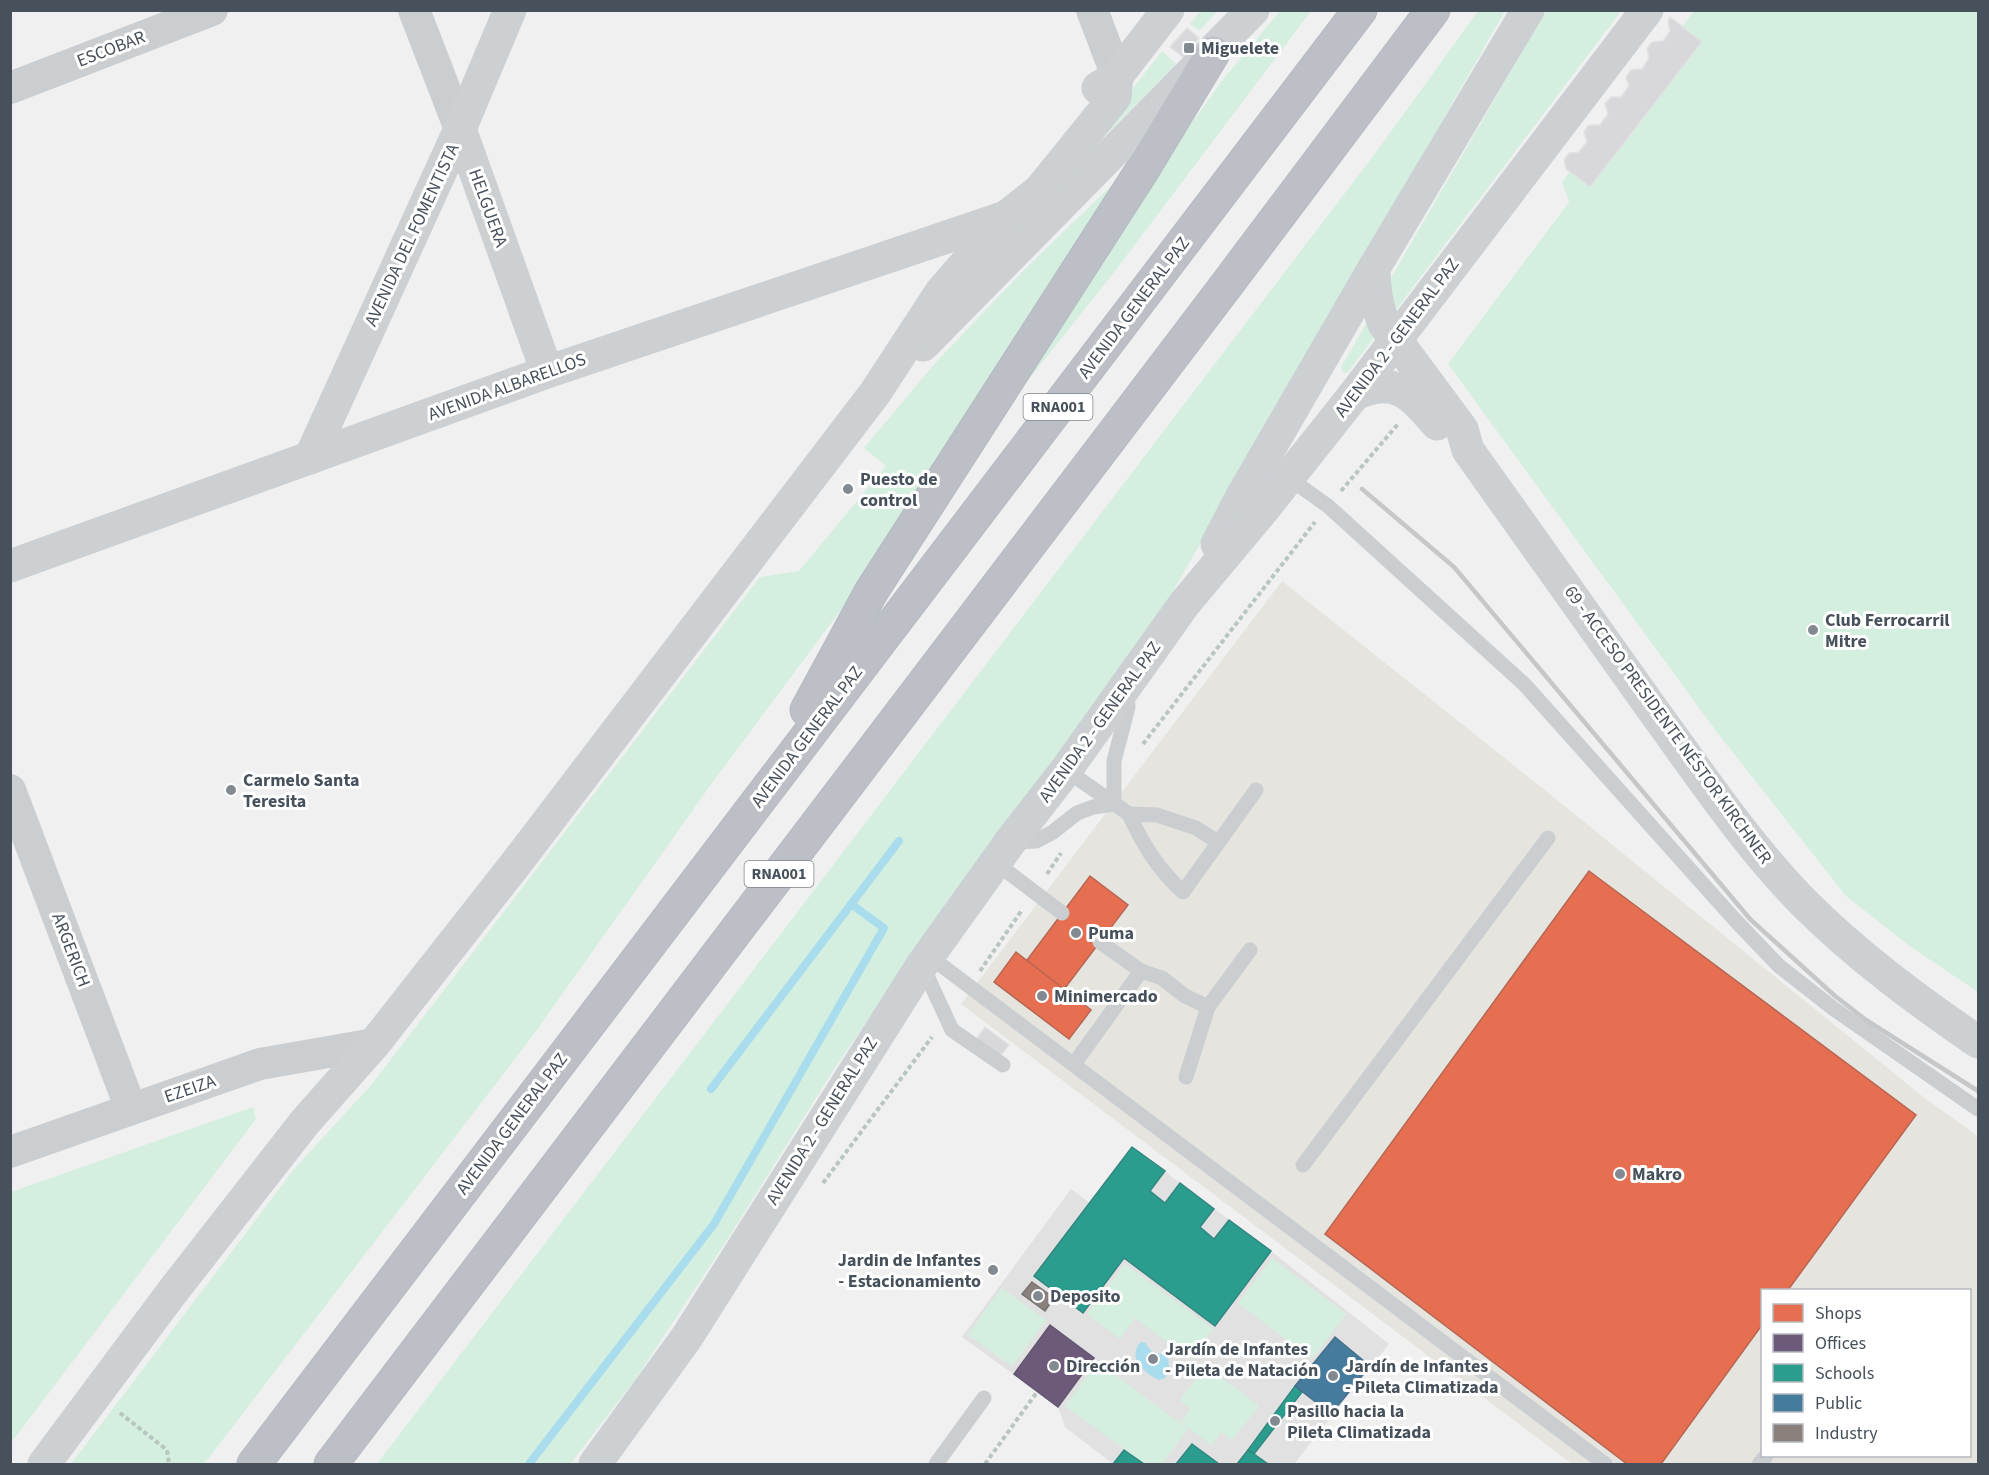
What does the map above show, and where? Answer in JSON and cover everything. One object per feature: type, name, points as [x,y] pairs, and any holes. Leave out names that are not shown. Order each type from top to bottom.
[{"type":"highway","name":"AVENIDA GENERAL PAZ","points":[[254,1464],[1360,10]]},
{"type":"highway","name":"RNA001","points":[[331,1464],[1221,293],[1433,10]]},
{"type":"highway","points":[[756,804],[871,592],[1143,169],[1212,53]]},
{"type":"street","name":"ESCOBAR","points":[[10,88],[212,10]]},
{"type":"street","name":"HELGUERA","points":[[414,10],[460,129],[547,372]]},
{"type":"street","name":"AVENIDA DEL FOMENTISTA","points":[[310,458],[460,129],[510,10]]},
{"type":"street","points":[[1092,10],[1117,76]]},
{"type":"street","points":[[44,1464],[173,1291],[305,1122],[374,1044],[514,866],[875,393],[941,292],[1006,217],[1026,180],[1099,86],[1117,76],[1168,10]]},
{"type":"street","points":[[875,393],[1253,10]]},
{"type":"street","points":[[1276,469],[1374,268],[1528,10]]},
{"type":"street","name":"AVENIDA 2 - GENERAL PAZ","points":[[595,1464],[687,1337],[803,1150],[926,961],[1003,852],[1066,771],[1126,688],[1276,469],[1354,395],[1647,10]]},
{"type":"street","name":"AVENIDA ALBARELLOS","points":[[10,566],[547,372],[1006,217]]},
{"type":"street","name":"69 - ACCESO PRESIDENTE NÉSTOR KIRCHNER","points":[[1374,268],[1377,306],[1384,324],[1462,429],[1468,450],[1703,779],[1753,845],[1804,902],[1855,950],[1913,997],[1978,1042]]},
{"type":"street","name":"69 - ACCESO PRESIDENTE NÉSTOR KIRCHNER","points":[[1354,395],[1367,388],[1380,386],[1394,387],[1407,392],[1418,401],[1447,436],[1468,450]]},
{"type":"street","name":"ARGERICH","points":[[10,790],[131,1109]]},
{"type":"street","name":"EZEIZA","points":[[10,1152],[260,1064],[374,1044]]},
{"type":"lane","points":[[1276,469],[1328,506],[1525,685],[1779,966],[1834,1009],[1978,1109]]},
{"type":"lane","points":[[1114,804],[1113,767],[1128,706],[1126,688]]},
{"type":"lane","points":[[1066,771],[1129,814],[1141,840],[1165,876],[1183,892],[1256,790]]},
{"type":"lane","points":[[1062,913],[1035,892],[1003,852],[1036,841],[1053,832],[1077,813],[1093,807],[1114,804]]},
{"type":"lane","points":[[1129,814],[1157,815],[1196,828],[1218,842]]},
{"type":"lane","points":[[1303,1166],[1548,838]]},
{"type":"lane","points":[[1100,942],[1141,971],[1162,978],[1185,996],[1208,1006]]},
{"type":"lane","points":[[1186,1077],[1208,1006],[1250,950]]},
{"type":"lane","points":[[926,961],[970,985],[1605,1464]]},
{"type":"lane","points":[[926,961],[952,1030],[1004,1065]]},
{"type":"lane","points":[[1074,1064],[1141,971]]},
{"type":"lane","points":[[936,1464],[984,1398]]},
{"type":"path","points":[[1141,746],[1328,506],[1418,401]]},
{"type":"path","points":[[970,985],[1067,845]]},
{"type":"path","points":[[820,1188],[946,1017]]},
{"type":"path","points":[[985,1464],[1037,1392]]},
{"type":"path","points":[[96,1395],[167,1450],[169,1464]]},
{"type":"shaded area","points":[[1282,581],[1541,787],[1927,1100],[1978,1136],[1978,1464],[1572,1464],[961,1004]]},
{"type":"shaded area","points":[[1132,1147],[1271,1251],[1389,1344],[1294,1464],[1113,1464],[1065,1427],[1058,1407],[962,1337],[1071,1189],[1090,1203]]},
{"type":"green space","points":[[1201,10],[1218,11],[1199,31],[1190,24]]},
{"type":"green space","points":[[1280,11],[1311,11],[1115,271],[1005,409],[1150,180],[1225,77]]},
{"type":"green space","points":[[1478,11],[1505,11],[1160,614],[976,863],[836,1066],[729,1237],[635,1380],[570,1464],[377,1464],[1377,151]]},
{"type":"green space","points":[[1546,11],[1621,11],[1395,311],[1388,283]]},
{"type":"green space","name":"Club Ferrocarril Mitre","points":[[1694,11],[1978,11],[1978,992],[1911,947],[1846,896],[1716,731],[1448,364],[1569,202],[1562,182]]},
{"type":"green space","points":[[1162,51],[1176,64],[1066,175]]},
{"type":"green space","points":[[1114,183],[1117,185],[849,599],[712,783],[534,1034],[204,1464],[71,1464],[295,1168],[372,1084],[760,577],[799,571],[886,466],[864,448],[936,362],[1026,268]]},
{"type":"green space","points":[[1370,317],[1378,332],[1345,373],[1341,367]]},
{"type":"green space","points":[[253,1107],[256,1119],[11,1443],[11,1192]]},
{"type":"green space","points":[[1272,1258],[1346,1314],[1312,1359],[1238,1303]]},
{"type":"green space","points":[[1125,1264],[1213,1329],[1190,1359],[1135,1318],[1120,1339],[1087,1314]]},
{"type":"green space","points":[[1001,1288],[1046,1320],[1012,1366],[968,1335]]},
{"type":"green space","points":[[1098,1362],[1188,1429],[1162,1464],[1145,1464],[1065,1406]]},
{"type":"green space","points":[[1206,1366],[1259,1406],[1232,1440],[1221,1432],[1211,1445],[1181,1422],[1191,1409],[1180,1400]]},
{"type":"water","name":"Jardín de Infantes - Pileta de Natación","points":[[1141,1342],[1146,1343],[1152,1351],[1168,1356],[1169,1367],[1165,1378],[1159,1380],[1139,1364],[1136,1353]]},
{"type":"building: Shops","name":"Makro","points":[[1589,871],[1916,1115],[1789,1289],[1761,1289],[1761,1326],[1661,1464],[1627,1464],[1325,1234]]},
{"type":"building: Shops","points":[[1090,876],[1128,905],[1062,992],[1024,964]]},
{"type":"building: Shops","name":"Minimercado","points":[[1016,952],[1091,1010],[1069,1039],[994,982]]},
{"type":"building: Offices","name":"Dirección","points":[[1050,1325],[1094,1358],[1058,1407],[1014,1374]]},
{"type":"building: Schools","points":[[1132,1147],[1165,1171],[1150,1191],[1165,1203],[1180,1183],[1214,1209],[1200,1227],[1214,1239],[1229,1220],[1271,1251],[1215,1326],[1124,1258],[1083,1313],[1034,1276]]},
{"type":"building: Schools","name":"Pasillo hacia la Pileta Climatizada","points":[[1295,1386],[1302,1392],[1254,1454],[1248,1450]]},
{"type":"building: Schools","points":[[1192,1444],[1219,1464],[1176,1464]]},
{"type":"building: Schools","points":[[1124,1450],[1144,1464],[1113,1464]]},
{"type":"building: Schools","points":[[1248,1450],[1254,1454],[1268,1464],[1237,1464]]},
{"type":"building: Public","name":"Jardín de Infantes - Pileta Climatizada","points":[[1335,1337],[1370,1366],[1331,1414],[1295,1386]]},
{"type":"building: Industry","name":"Deposito","points":[[1032,1282],[1054,1298],[1045,1311],[1022,1294]]},
{"type":"building: Other","points":[[1670,17],[1702,42],[1590,187],[1566,169],[1564,160],[1569,153],[1579,152],[1587,142],[1584,132],[1589,125],[1600,125],[1608,114],[1605,104],[1611,97],[1621,97],[1629,86],[1626,77],[1631,70],[1642,69],[1649,58],[1647,49],[1652,42],[1663,41],[1670,31],[1668,21]]},
{"type":"building: Other","points":[[1187,28],[1199,38],[1183,57],[1170,47]]},
{"type":"building: Other","points":[[985,1027],[1009,1045],[995,1063],[972,1045]]},
{"type":"waterway","points":[[711,1089],[899,841]]},
{"type":"waterway","points":[[529,1464],[714,1224],[884,928],[851,904]]},
{"type":"railway","points":[[1362,489],[1454,567],[1750,919],[1835,996],[1866,1020],[1978,1091]]},
{"type":"place","name":"Miguelete","points":[[1189,48]]},
{"type":"place","name":"Puesto de control","points":[[848,489]]},
{"type":"place","name":"Club Ferrocarril Mitre","points":[[1813,630]]},
{"type":"place","name":"Carmelo Santa Teresita","points":[[231,790]]},
{"type":"place","name":"Puma","points":[[1076,933]]},
{"type":"place","name":"Minimercado","points":[[1042,996]]},
{"type":"place","name":"Makro","points":[[1620,1174]]},
{"type":"place","name":"Jardin de Infantes - Estacionamiento","points":[[993,1270]]},
{"type":"place","name":"Deposito","points":[[1038,1296]]},
{"type":"place","name":"Jardín de Infantes - Pileta de Natación","points":[[1153,1359]]},
{"type":"place","name":"Dirección","points":[[1054,1366]]},
{"type":"place","name":"Jardín de Infantes - Pileta Climatizada","points":[[1333,1376]]},
{"type":"place","name":"Pasillo hacia la Pileta Climatizada","points":[[1275,1421]]}]
